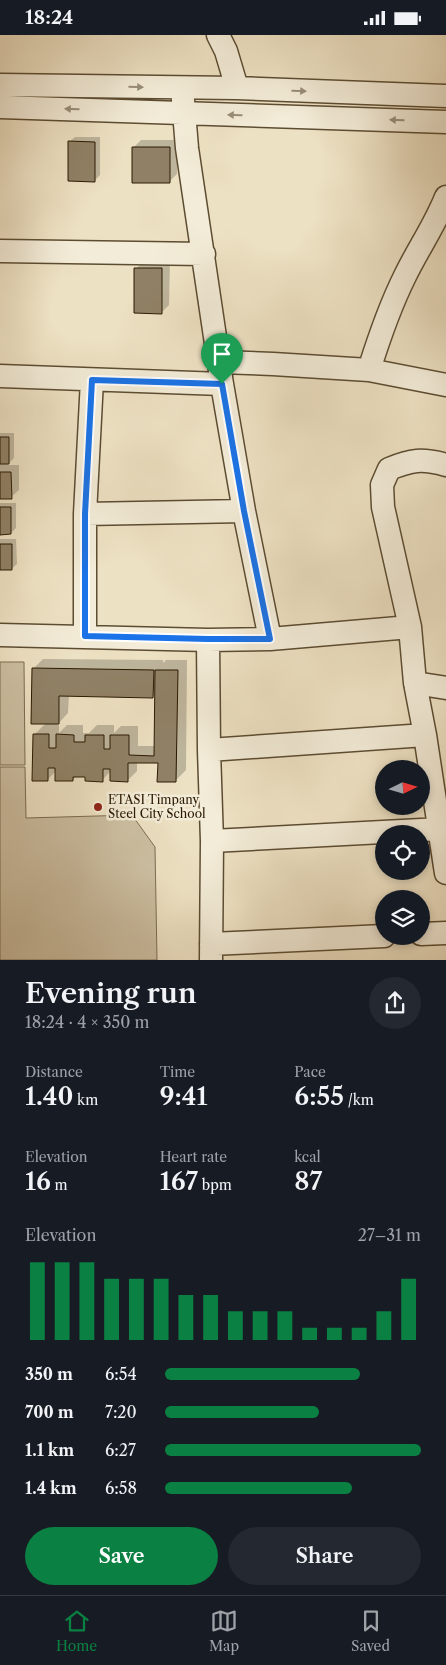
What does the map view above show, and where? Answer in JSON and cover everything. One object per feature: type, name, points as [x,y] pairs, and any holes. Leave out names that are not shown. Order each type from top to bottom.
[{"type":"street","points":[[218,35],[226,51],[237,88]]},
{"type":"street","points":[[0,85],[237,88],[446,96]]},
{"type":"street","points":[[182,88],[183,113],[221,373],[244,511],[270,639]]},
{"type":"street","points":[[0,107],[446,122]]},
{"type":"street","points":[[369,370],[387,315],[446,197]]},
{"type":"street","points":[[0,251],[204,254]]},
{"type":"street","points":[[0,376],[92,380],[221,373],[273,364],[369,370],[446,385]]},
{"type":"street","points":[[85,636],[85,514],[92,380]]},
{"type":"street","points":[[446,465],[429,460],[407,462],[389,469],[382,485],[383,507],[410,627],[414,683],[425,735],[439,776],[440,829],[446,873]]},
{"type":"street","points":[[85,514],[244,511]]},
{"type":"street","points":[[0,635],[270,639],[410,627]]},
{"type":"street","points":[[208,639],[212,841],[211,952],[375,937]]},
{"type":"street","points":[[414,683],[446,688]]},
{"type":"street","points":[[209,749],[425,735]]},
{"type":"street","points":[[212,841],[440,829]]},
{"type":"street","points":[[430,934],[446,933]]},
{"type":"shaded area","points":[[0,662],[24,662],[25,765],[0,765]]},
{"type":"shaded area","points":[[0,767],[25,767],[26,818],[132,815],[155,847],[157,960],[0,960]]},
{"type":"building","points":[[68,141],[95,142],[95,182],[68,181]]},
{"type":"building","points":[[132,147],[170,147],[170,183],[132,183]]},
{"type":"building","points":[[134,268],[162,268],[162,314],[134,313]]},
{"type":"building","points":[[0,437],[9,437],[9,464],[0,464]]},
{"type":"building","points":[[0,472],[11,472],[12,499],[0,499]]},
{"type":"building","points":[[0,507],[11,507],[11,534],[0,535]]},
{"type":"building","points":[[0,544],[12,544],[12,570],[0,570]]},
{"type":"building","points":[[32,668],[154,670],[153,698],[59,696],[59,724],[31,724]]},
{"type":"building","points":[[155,670],[178,670],[176,782],[157,782],[158,763],[128,763],[128,782],[110,781],[110,769],[103,769],[103,782],[85,781],[85,777],[73,777],[73,781],[55,781],[55,768],[48,768],[48,781],[32,781],[33,734],[49,734],[49,748],[56,748],[56,734],[74,735],[74,742],[85,742],[85,735],[104,735],[104,749],[110,749],[110,735],[129,735],[129,755],[154,756]]},
{"type":"place","name":"ETASI Timpany Steel City School","points":[[98,807]]},
{"type":"route","points":[[92,380],[222,384],[244,511],[270,639],[85,636],[85,514],[92,380]]}]
